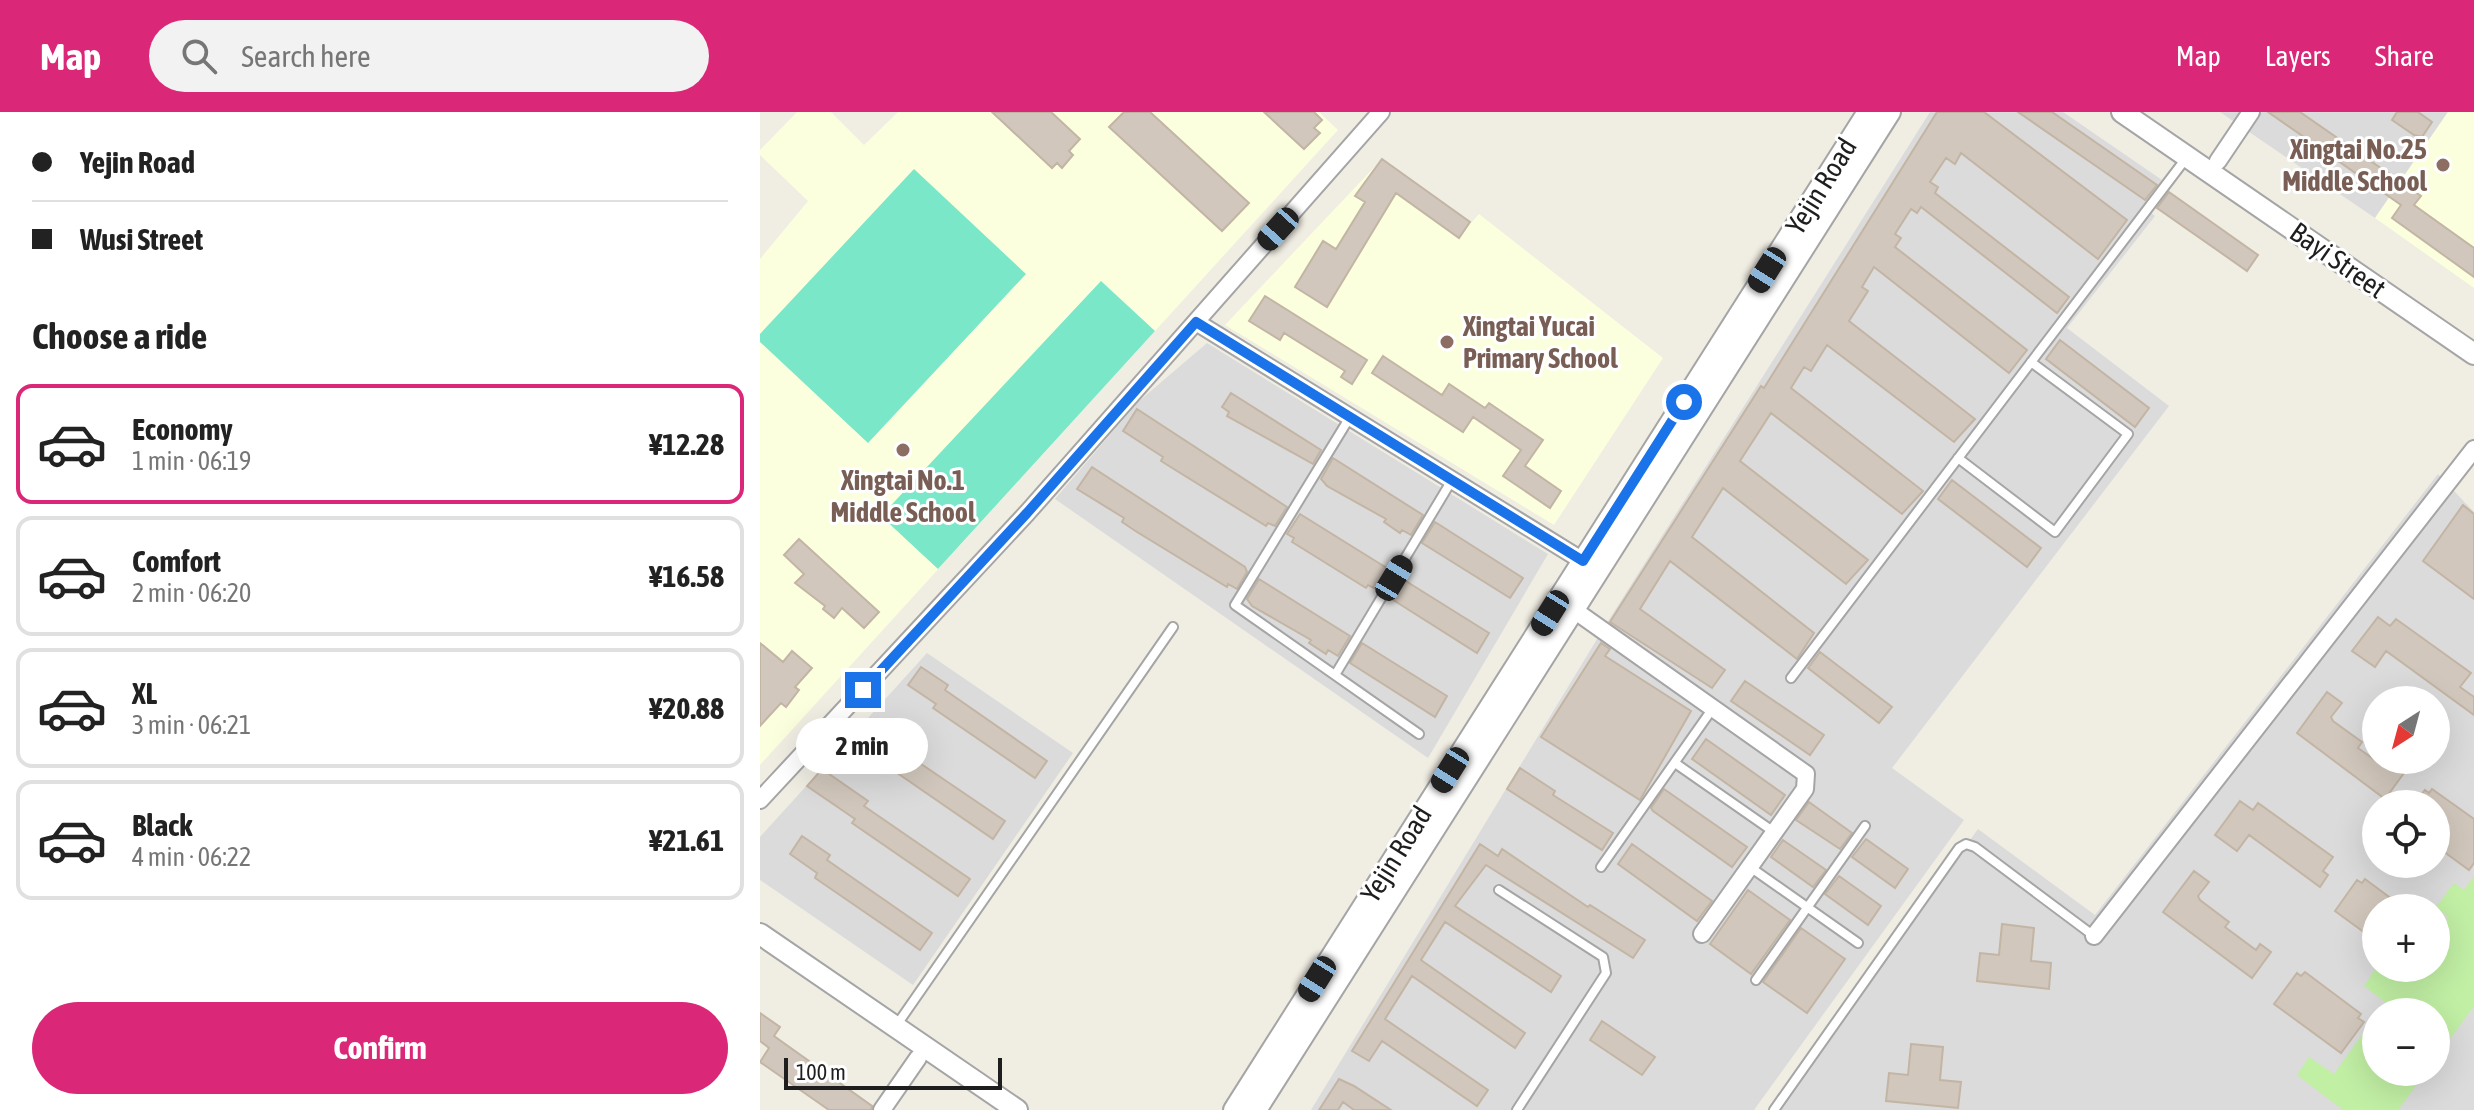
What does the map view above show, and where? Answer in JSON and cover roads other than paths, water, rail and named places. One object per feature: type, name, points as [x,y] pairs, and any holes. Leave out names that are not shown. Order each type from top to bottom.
[{"type":"street","points":[[760,800],[1027,513],[1381,112]]},
{"type":"street","name":"Yejin Road","points":[[1234,1110],[1868,112]]},
{"type":"street","name":"Yejin Road","points":[[1256,1110],[1890,112]]},
{"type":"street","name":"Bayi Street","points":[[2122,112],[2474,354]]},
{"type":"street","name":"Bayi Street","points":[[2146,112],[2474,338]]},
{"type":"street","points":[[2218,161],[2251,112]]},
{"type":"street","points":[[1196,322],[1583,561]]},
{"type":"street","points":[[2094,936],[2473,453]]},
{"type":"street","points":[[1574,610],[1806,774],[1805,789],[1702,934]]},
{"type":"street","points":[[760,934],[1017,1110]]},
{"type":"street","points":[[760,950],[993,1110]]},
{"type":"street","points":[[882,1110],[918,1058]]},
{"type":"lane","points":[[1791,678],[2187,157]]},
{"type":"lane","points":[[1958,458],[2055,532],[2128,434],[2031,362]]},
{"type":"lane","points":[[1350,417],[1235,605],[1419,734]]},
{"type":"lane","points":[[1335,675],[1452,480]]},
{"type":"lane","points":[[896,1027],[1173,627]]},
{"type":"lane","points":[[1601,867],[1713,708]]},
{"type":"lane","points":[[1675,763],[1774,832]]},
{"type":"lane","points":[[1756,980],[1865,826]]},
{"type":"lane","points":[[1774,1110],[1959,848],[1966,844],[1975,847],[2094,936]]},
{"type":"lane","points":[[1750,867],[1858,943]]},
{"type":"lane","points":[[1499,890],[1603,957],[1607,965],[1606,973],[1517,1110]]},
{"type":"place","name":"Xingtai No.25 Middle School","points":[[2443,165]]},
{"type":"place","name":"Xingtai Yucai Primary School","points":[[1447,342]]},
{"type":"place","name":"Xingtai No.1 Middle School","points":[[903,450]]}]
